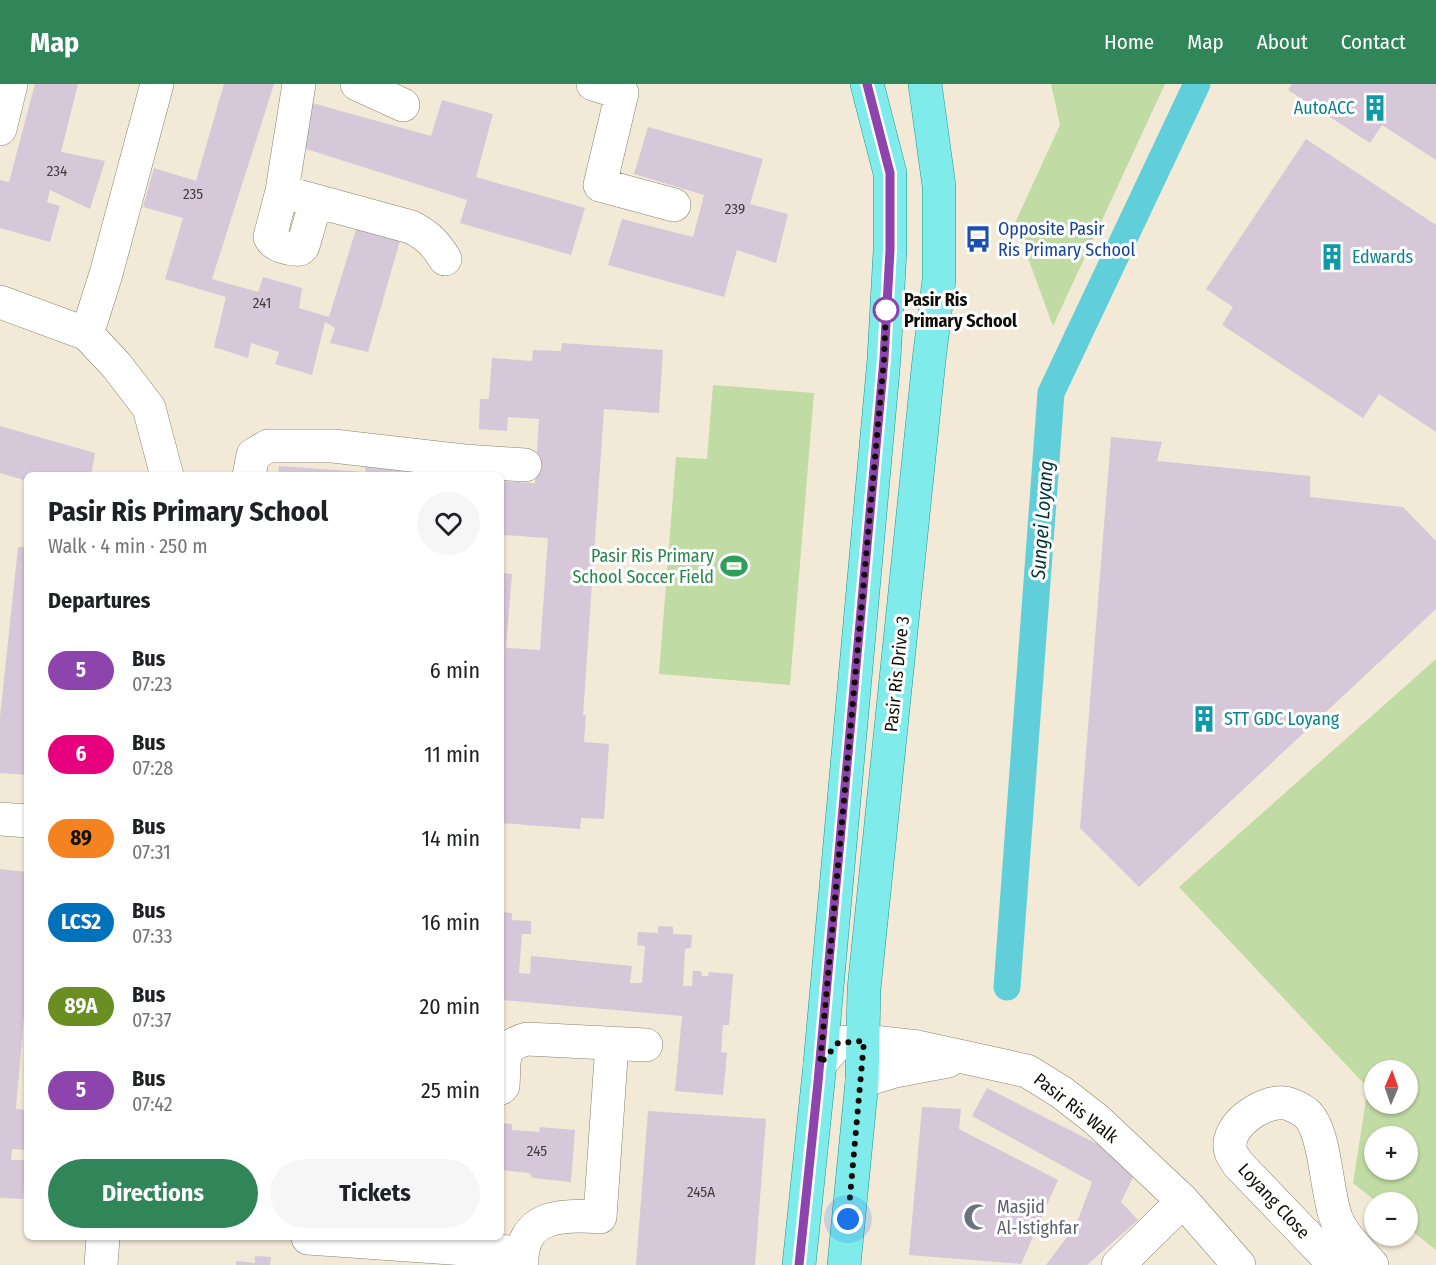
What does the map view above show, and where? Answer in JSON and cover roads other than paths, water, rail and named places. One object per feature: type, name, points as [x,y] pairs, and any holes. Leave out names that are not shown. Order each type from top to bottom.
[{"type":"main road","points":[[799,1265],[820,1064],[884,359],[889,261],[890,173],[867,84]]},
{"type":"main road","name":"Pasir Ris Drive 3","points":[[844,1265],[862,1082],[864,988],[939,280],[939,186],[925,84]]},
{"type":"street","points":[[0,129],[11,84]]},
{"type":"street","points":[[87,334],[106,274],[157,84]]},
{"type":"street","points":[[299,84],[282,191],[270,237],[271,241],[296,250],[303,246],[316,201]]},
{"type":"street","points":[[357,84],[403,105]]},
{"type":"street","points":[[593,84],[622,93],[600,185],[674,205]]},
{"type":"street","points":[[282,191],[411,227],[425,234],[436,244],[445,259]]},
{"type":"street","points":[[0,302],[87,334],[117,366],[148,408],[166,472]]},
{"type":"street","points":[[250,472],[253,455],[268,446],[333,446],[464,461],[525,465]]},
{"type":"street","points":[[0,819],[24,821]]},
{"type":"street","points":[[504,1075],[506,1052],[513,1043],[526,1039],[645,1046]]},
{"type":"street","name":"Pasir Ris Walk","points":[[820,1064],[838,1043],[864,1041],[918,1047],[1027,1071],[1061,1092],[1097,1120],[1183,1201],[1239,1265]]},
{"type":"street","points":[[328,1240],[522,1259],[526,1240],[533,1228],[547,1220],[575,1215],[600,1217],[612,1044]]},
{"type":"street","points":[[862,1082],[895,1071],[970,1057]]},
{"type":"street","name":"Loyang Close","points":[[1335,1265],[1238,1164],[1230,1151],[1232,1136],[1238,1125],[1256,1109],[1270,1104],[1285,1103],[1307,1114],[1319,1137],[1335,1216],[1342,1230],[1372,1265]]},
{"type":"street","points":[[1118,1265],[1183,1201]]},
{"type":"street","points":[[101,1265],[103,1240]]},
{"type":"street","points":[[122,1265],[124,1240]]},
{"type":"waterway","name":"Sungei Loyang","points":[[1007,987],[1051,393],[1197,84]]},
{"type":"place","name":"AutoACC","points":[[1375,108]]},
{"type":"place","name":"Opposite Pasir Ris Primary School","points":[[978,239]]},
{"type":"place","name":"Edwards","points":[[1332,257]]},
{"type":"place","name":"Pasir Ris Primary School","points":[[886,310]]},
{"type":"place","name":"Pasir Ris Primary School Soccer Field","points":[[734,566]]},
{"type":"place","name":"STT GDC Loyang","points":[[1204,719]]},
{"type":"place","name":"Masjid Al-Istighfar","points":[[977,1217]]}]
